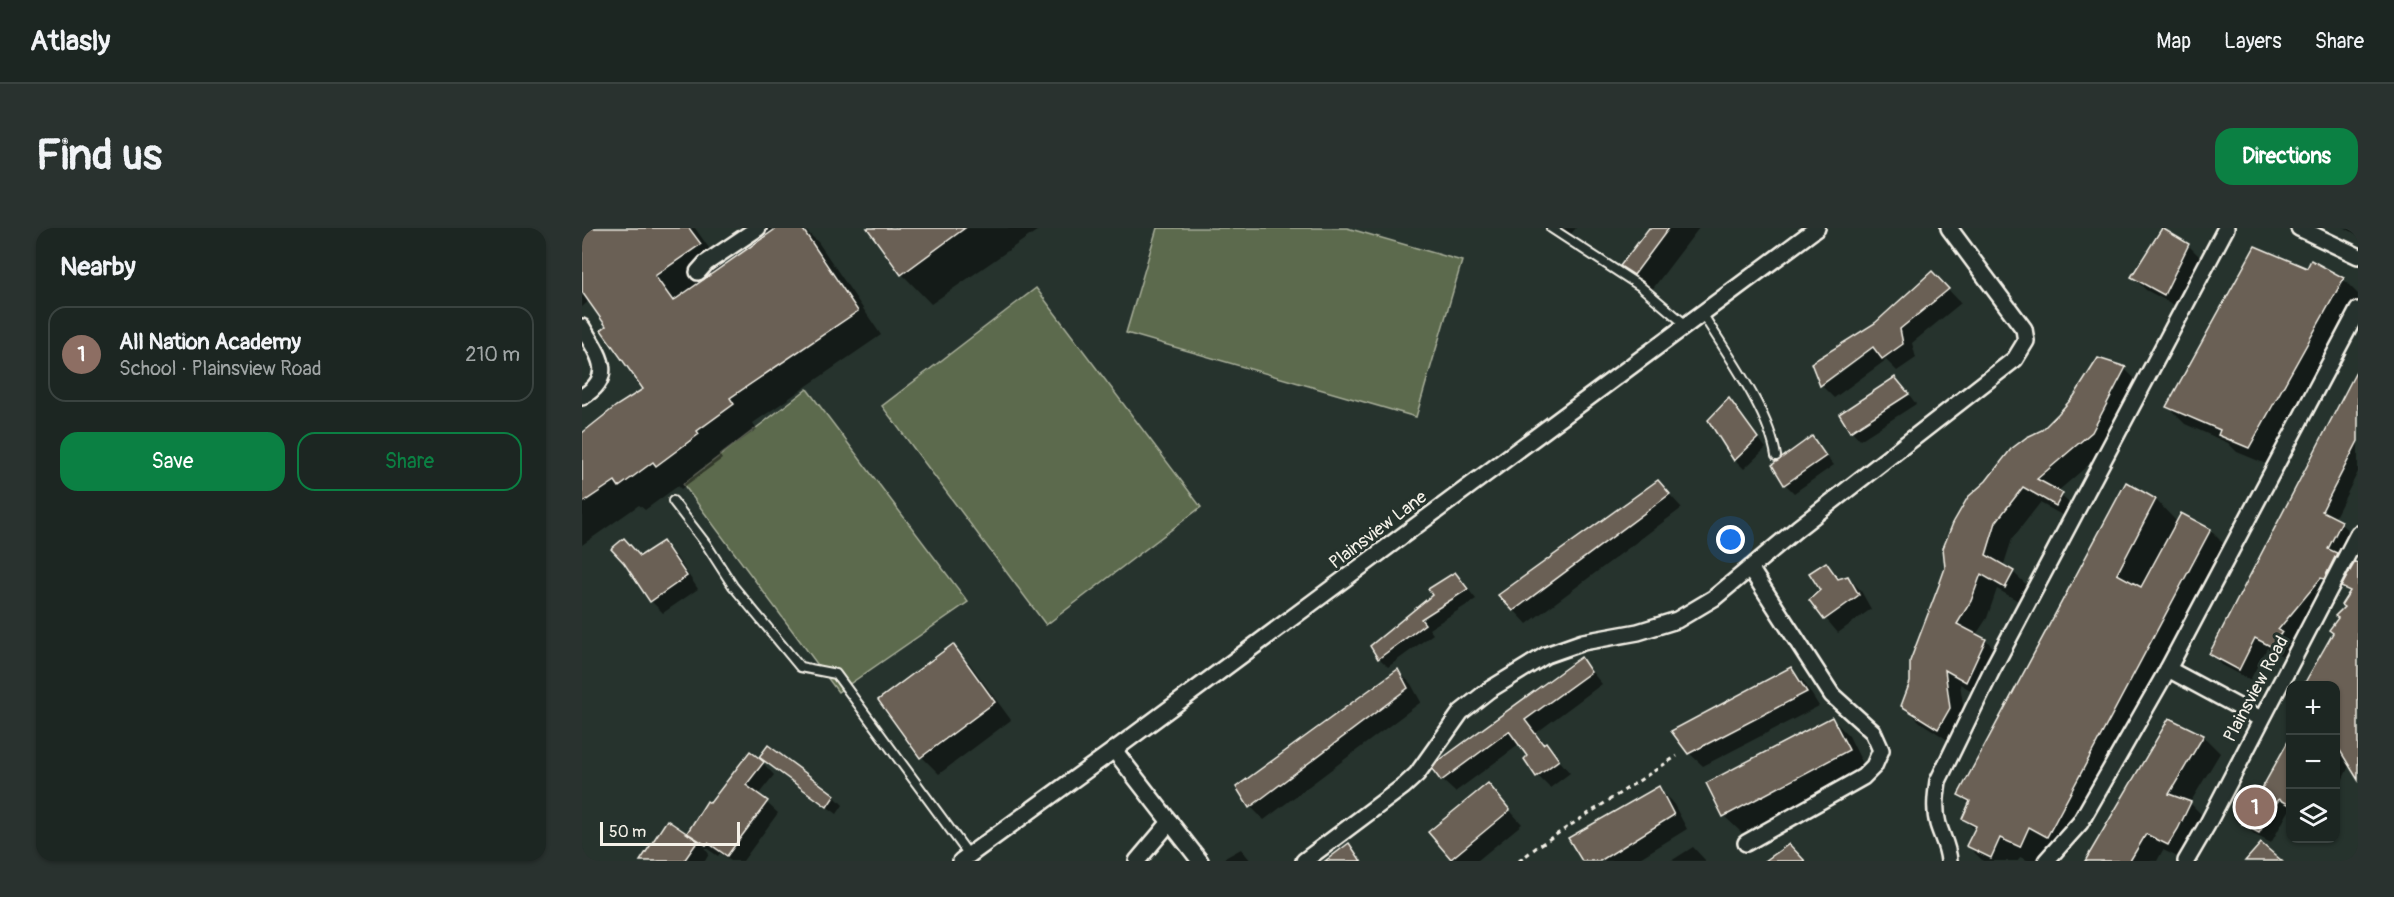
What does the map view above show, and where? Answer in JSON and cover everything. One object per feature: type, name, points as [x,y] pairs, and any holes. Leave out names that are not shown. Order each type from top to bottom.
[{"type":"street","name":"Plainsview Lane","points":[[965,858],[1817,228]]},
{"type":"street","points":[[1304,861],[1404,786],[1417,774],[1461,712],[1513,673],[1546,655],[1583,642],[1638,632],[1677,620],[1714,598],[2014,360],[2026,341],[2025,328],[1949,228]]},
{"type":"street","points":[[1949,861],[1948,849],[1937,822],[1935,800],[1938,781],[1992,670],[2226,228]]},
{"type":"street","points":[[2299,228],[2358,256]]},
{"type":"street","points":[[698,272],[706,263],[748,231]]},
{"type":"street","points":[[2046,861],[2080,823],[2168,669],[2358,310]]},
{"type":"street","points":[[582,327],[600,359],[602,375],[597,386],[582,397]]},
{"type":"street","name":"Plainsview Road","points":[[2186,861],[2207,825],[2358,534]]},
{"type":"street","points":[[1746,843],[1863,777],[1874,766],[1881,750],[1873,732],[1832,695],[1750,568]]},
{"type":"street","points":[[2168,669],[2260,719]]},
{"type":"street","points":[[1114,750],[1200,861]]},
{"type":"street","points":[[1137,861],[1170,822]]},
{"type":"lane","points":[[1551,228],[1640,286],[1686,325]]},
{"type":"lane","points":[[1702,313],[1751,394],[1771,436],[1776,456]]},
{"type":"lane","points":[[673,501],[706,544],[733,586],[800,667],[836,674],[965,858]]},
{"type":"path","points":[[1519,861],[1677,756]]},
{"type":"green space","points":[[1157,228],[1347,228],[1462,261],[1416,417],[1126,333]]},
{"type":"green space","points":[[1036,288],[1201,507],[1046,625],[882,406]]},
{"type":"green space","points":[[807,389],[968,602],[838,692],[683,484]]},
{"type":"building","points":[[582,228],[689,228],[701,244],[655,276],[673,301],[777,228],[802,228],[858,311],[730,398],[734,404],[697,431],[699,434],[656,466],[653,462],[619,487],[615,481],[582,503],[582,433],[616,406],[643,389],[601,330],[606,326],[582,292]]},
{"type":"building","points":[[867,228],[965,228],[901,275]]},
{"type":"building","points":[[1649,228],[1669,228],[1634,275],[1620,266]]},
{"type":"building","points":[[2162,228],[2189,244],[2164,295],[2131,277]]},
{"type":"building","points":[[2255,246],[2307,268],[2311,260],[2344,278],[2249,448],[2218,435],[2220,430],[2166,407]]},
{"type":"building","points":[[1932,271],[1949,289],[1900,329],[1903,344],[1882,359],[1873,347],[1820,386],[1811,363],[1875,323]]},
{"type":"building","points":[[2098,358],[2126,367],[2092,432],[2037,479],[2063,493],[2056,506],[2023,487],[1996,522],[1986,555],[2014,571],[2005,588],[1981,574],[1971,601],[1957,624],[1986,639],[1966,682],[1945,670],[1950,708],[1938,729],[1901,706],[1910,682],[1910,661],[1945,568],[1943,548],[1953,523],[1968,497],[1986,481],[2011,449],[2027,437],[2042,430],[2074,396]]},
{"type":"building","points":[[2358,368],[2358,441],[2322,511],[2342,521],[2328,549],[2337,553],[2324,579],[2321,578],[2278,630],[2282,632],[2272,647],[2255,638],[2239,670],[2209,654]]},
{"type":"building","points":[[1895,377],[1909,394],[1850,432],[1839,414]]},
{"type":"building","points":[[1729,398],[1758,438],[1734,461],[1708,420]]},
{"type":"building","points":[[1812,436],[1826,456],[1784,485],[1772,465]]},
{"type":"building","points":[[1658,480],[1670,494],[1513,611],[1498,595]]},
{"type":"building","points":[[2126,482],[2156,499],[2117,574],[2141,587],[2181,513],[2211,529],[2047,837],[2029,827],[2020,847],[2000,838],[1991,858],[1966,846],[1976,826],[1962,819],[1970,801],[1958,795]]},
{"type":"building","points":[[624,538],[640,556],[663,541],[687,576],[650,602],[624,563],[611,549]]},
{"type":"building","points":[[1826,562],[1838,579],[1848,576],[1859,595],[1824,620],[1809,600],[1820,590],[1809,573]]},
{"type":"building","points":[[2355,562],[2358,563],[2358,780],[2340,751],[2340,681],[2306,681],[2333,633],[2329,630],[2338,618],[2335,616],[2344,607],[2341,605],[2350,591],[2341,587]]},
{"type":"building","points":[[1455,572],[1468,589],[1421,619],[1425,624],[1378,659],[1370,646],[1432,595],[1428,589]]},
{"type":"building","points":[[953,644],[995,702],[920,758],[878,700]]},
{"type":"building","points":[[1581,657],[1591,672],[1525,720],[1543,744],[1546,742],[1559,760],[1536,777],[1524,759],[1527,756],[1509,731],[1441,781],[1432,769],[1437,762]]},
{"type":"building","points":[[1791,667],[1807,692],[1688,754],[1671,731]]},
{"type":"building","points":[[1398,669],[1408,688],[1249,808],[1236,787]]},
{"type":"building","points":[[1832,717],[1849,750],[1723,817],[1706,783]]},
{"type":"building","points":[[2169,718],[2204,735],[2169,794],[2191,802],[2178,829],[2168,845],[2146,834],[2130,861],[2085,861]]},
{"type":"building","points":[[768,745],[835,795],[827,807],[759,757]]},
{"type":"building","points":[[2286,745],[2286,803],[2279,799],[2259,833],[2242,824]]},
{"type":"building","points":[[750,751],[764,762],[746,785],[768,801],[727,856],[687,833],[707,801],[710,803]]},
{"type":"building","points":[[1488,783],[1510,810],[1451,859],[1428,832]]},
{"type":"building","points":[[1659,786],[1674,815],[1600,861],[1582,861],[1568,838]]},
{"type":"building","points":[[667,820],[698,841],[684,861],[640,861]]},
{"type":"building","points":[[1349,843],[1361,861],[1325,861]]},
{"type":"building","points":[[2261,843],[2282,861],[2245,861]]},
{"type":"building","points":[[1789,844],[1805,861],[1765,861]]},
{"type":"place","name":"All Nation Academy","points":[[2255,807]]}]
